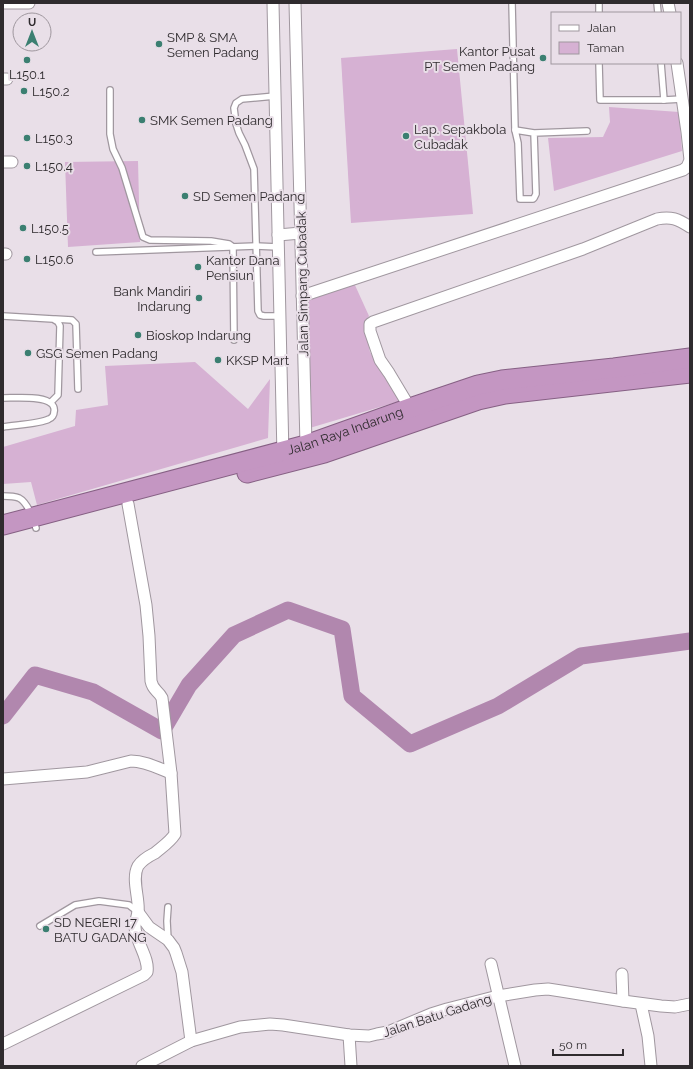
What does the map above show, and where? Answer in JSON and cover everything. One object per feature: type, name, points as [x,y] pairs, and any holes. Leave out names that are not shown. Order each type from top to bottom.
[{"type":"highway","name":"Jalan Raya Indarung","points":[[303,452],[324,453],[471,403],[505,394],[615,375],[690,358]]},
{"type":"highway","name":"Jalan Raya Indarung","points":[[3,537],[35,523],[303,452],[406,401],[495,381],[690,373]]},
{"type":"highway","name":"Jalan Raya Indarung","points":[[3,525],[35,523],[128,504],[283,457]]},
{"type":"street","points":[[3,3],[28,3]]},
{"type":"street","name":"Jalan Simpang Cubadak","points":[[273,3],[283,457]]},
{"type":"street","name":"Jalan Simpang Cubadak","points":[[295,3],[301,233],[303,452]]},
{"type":"street","points":[[302,296],[683,170],[687,167],[690,160],[677,64]]},
{"type":"street","points":[[406,401],[390,373],[380,360],[370,331],[370,324],[373,322],[584,249],[656,219],[675,219],[690,227]]},
{"type":"street","points":[[278,235],[301,233]]},
{"type":"street","points":[[3,1044],[146,973],[148,969],[136,936],[135,928],[135,920],[138,912],[136,880],[138,867],[144,860],[168,843],[175,834],[171,773],[162,698],[160,693],[152,686],[151,681],[146,605],[128,504]]},
{"type":"street","points":[[3,779],[87,772],[131,761],[138,761],[171,773]]},
{"type":"street","points":[[138,912],[149,928],[168,940],[174,948],[182,972],[191,1041]]},
{"type":"street","points":[[490,964],[515,1066]]},
{"type":"street","points":[[622,974],[623,1001]]},
{"type":"street","name":"Jalan Batu Gadang","points":[[142,1066],[191,1041],[240,1027],[270,1024],[349,1035],[369,1036],[388,1032],[447,1009],[498,996],[535,990],[548,989],[640,1004],[676,1007],[690,1004]]},
{"type":"street","points":[[640,1004],[648,1036],[651,1066]]},
{"type":"street","points":[[349,1035],[350,1066]]},
{"type":"lane","points":[[512,3],[515,130],[518,143],[520,199],[533,199],[536,194],[534,133]]},
{"type":"lane","points":[[599,64],[600,100],[682,99]]},
{"type":"lane","points":[[662,64],[664,100]]},
{"type":"lane","points":[[110,90],[110,134],[113,148],[122,168],[143,237],[150,240],[211,241],[229,244],[233,247]]},
{"type":"lane","points":[[275,96],[242,100],[236,103],[234,108],[239,133],[254,169],[258,311],[264,316],[280,316]]},
{"type":"lane","points":[[515,130],[534,133],[587,131]]},
{"type":"lane","points":[[96,252],[256,246],[278,247]]},
{"type":"lane","points":[[233,247],[234,340]]},
{"type":"lane","points":[[3,316],[72,320],[76,324],[78,389]]},
{"type":"lane","points":[[51,402],[58,395],[60,326],[58,322],[53,319]]},
{"type":"lane","points":[[3,398],[38,399],[51,402],[54,407],[54,413],[51,419],[3,426]]},
{"type":"lane","points":[[3,496],[14,496],[23,500],[35,523]]},
{"type":"lane","points":[[40,926],[75,905],[99,901],[128,905],[138,912]]},
{"type":"lane","points":[[168,907],[168,940]]},
{"type":"green space","name":"Lap. Sepakbola Cubadak","points":[[457,49],[473,214],[351,223],[341,58]]},
{"type":"green space","points":[[609,107],[679,112],[682,151],[554,191],[548,138],[603,137],[610,122]]},
{"type":"green space","points":[[138,161],[140,242],[68,247],[65,162]]},
{"type":"green space","points":[[354,283],[369,316],[364,324],[370,352],[400,401],[303,430],[301,300]]},
{"type":"green space","points":[[195,362],[248,409],[270,379],[268,438],[37,505],[31,482],[3,484],[3,447],[75,426],[76,410],[108,405],[105,366]]},
{"type":"waterway","points":[[3,716],[35,675],[93,692],[162,731],[189,685],[234,635],[288,610],[342,629],[352,696],[410,744],[498,706],[581,656],[690,641]]},
{"type":"place","name":"SMP & SMA Semen Padang","points":[[159,44]]},
{"type":"place","name":"Kantor Pusat PT Semen Padang","points":[[543,58]]},
{"type":"place","name":"L150.1","points":[[27,60]]},
{"type":"place","name":"L150.2","points":[[24,91]]},
{"type":"place","name":"SMK Semen Padang","points":[[142,120]]},
{"type":"place","name":"Lap. Sepakbola Cubadak","points":[[406,136]]},
{"type":"place","name":"L150.3","points":[[27,138]]},
{"type":"place","name":"L150.4","points":[[27,166]]},
{"type":"place","name":"SD Semen Padang","points":[[185,196]]},
{"type":"place","name":"L150.5","points":[[23,228]]},
{"type":"place","name":"L150.6","points":[[27,259]]},
{"type":"place","name":"Kantor Dana Pensiun","points":[[198,267]]},
{"type":"place","name":"Bank Mandiri Indarung","points":[[199,298]]},
{"type":"place","name":"Bioskop Indarung","points":[[138,335]]},
{"type":"place","name":"GSG Semen Padang","points":[[28,353]]},
{"type":"place","name":"KKSP Mart","points":[[218,360]]},
{"type":"place","name":"SD NEGERI 17 BATU GADANG","points":[[46,929]]}]
